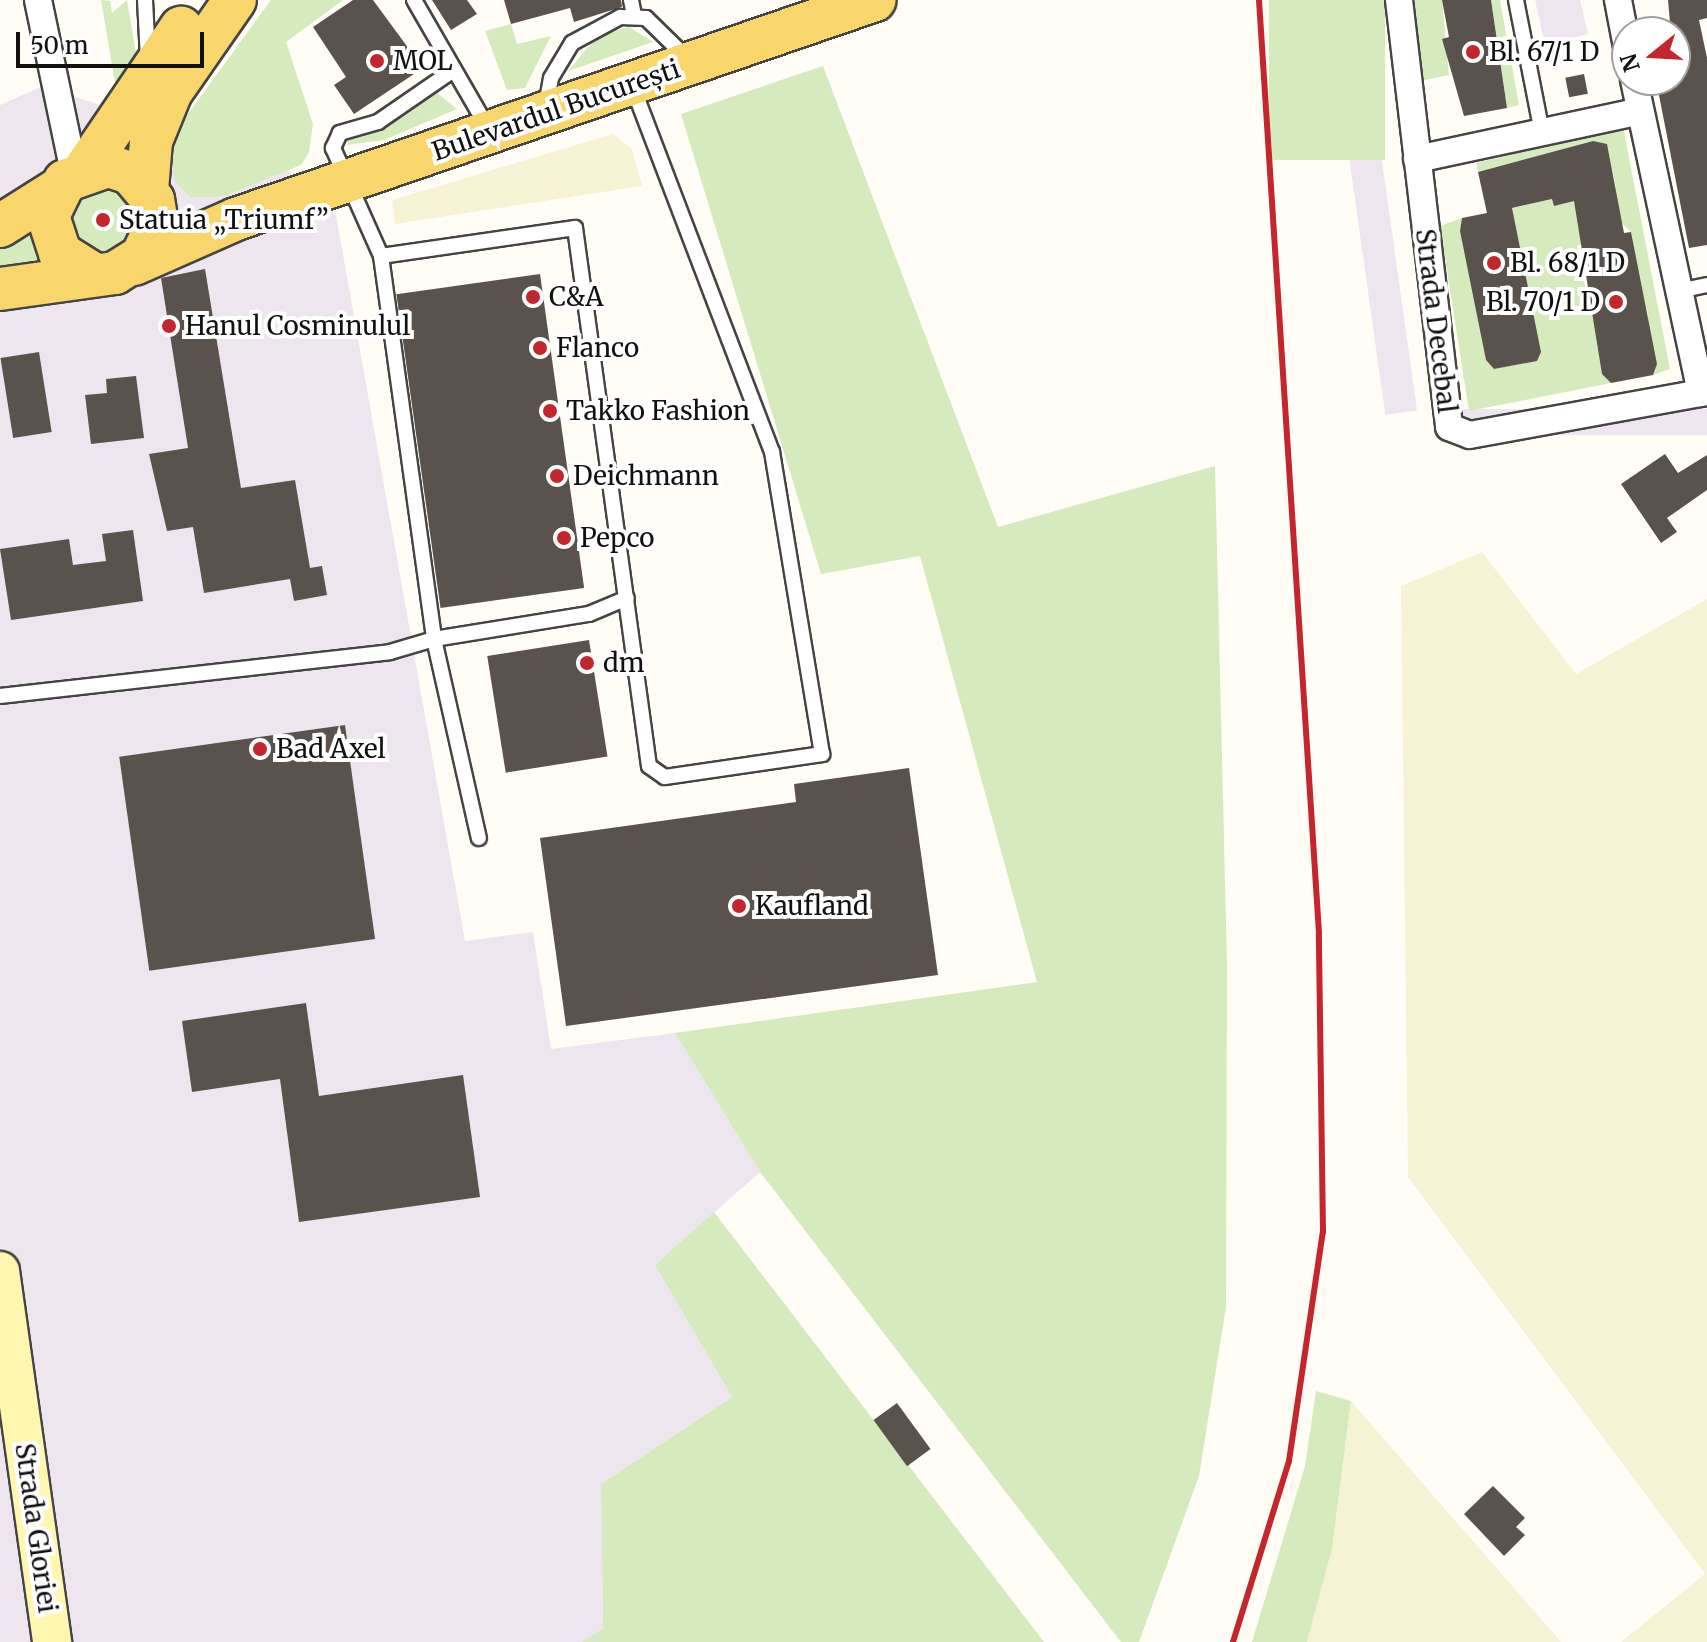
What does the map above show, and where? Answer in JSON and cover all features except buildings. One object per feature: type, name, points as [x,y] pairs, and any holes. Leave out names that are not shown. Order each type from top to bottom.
[{"type":"main road","points":[[94,274],[70,263],[53,242],[48,216],[72,177],[202,0]]},
{"type":"main road","points":[[0,289],[94,274],[134,264],[154,236],[150,195],[151,141],[189,59],[235,0]]},
{"type":"main road","name":"Bulevardul București","points":[[134,264],[236,219],[875,0]]},
{"type":"main road","points":[[0,226],[72,177],[120,169],[150,195],[236,219]]},
{"type":"main road","name":"Strada Gloriei","points":[[0,1271],[52,1642]]},
{"type":"street","points":[[38,0],[72,177]]},
{"type":"street","name":"Strada Decebal","points":[[1399,0],[1449,427],[1470,435],[1704,393]]},
{"type":"street","points":[[1637,96],[1704,393]]},
{"type":"street","points":[[1417,159],[1640,111]]},
{"type":"lane","points":[[142,0],[149,71]]},
{"type":"lane","points":[[414,0],[452,71],[490,132]]},
{"type":"lane","points":[[631,0],[634,16]]},
{"type":"lane","points":[[1516,0],[1542,132]]},
{"type":"lane","points":[[545,112],[551,78],[572,43],[599,24],[634,16],[664,30],[692,64]]},
{"type":"lane","points":[[452,71],[378,122],[334,138],[344,183],[381,256],[434,639],[479,838]]},
{"type":"lane","points":[[381,256],[575,228],[655,776],[822,754],[772,452],[631,83]]},
{"type":"lane","points":[[1679,291],[1707,285]]},
{"type":"lane","points":[[0,696],[390,652],[434,639],[589,614],[627,598]]},
{"type":"shaded area","points":[[1535,0],[1580,0],[1588,34],[1545,44]]},
{"type":"shaded area","points":[[43,86],[281,165],[336,215],[465,941],[533,932],[551,1049],[675,1033],[760,1172],[655,1265],[732,1397],[601,1484],[603,1628],[582,1642],[0,1642],[0,105]]},
{"type":"shaded area","points":[[613,134],[632,149],[642,186],[395,224],[392,200]]},
{"type":"shaded area","points":[[1380,147],[1417,410],[1385,415],[1348,151]]},
{"type":"shaded area","points":[[1445,409],[1707,409],[1707,435],[1445,435]]},
{"type":"shaded area","points":[[1482,552],[1576,674],[1707,599],[1707,1642],[1621,1642],[1705,1574],[1408,1177],[1401,586]]},
{"type":"shaded area","points":[[1351,1401],[1561,1642],[1307,1642],[1332,1549]]},
{"type":"green space","points":[[101,0],[110,1],[112,13],[127,0],[137,59],[118,100]]},
{"type":"green space","points":[[271,0],[343,0],[286,42],[313,124],[309,152],[301,165],[222,197],[190,197],[175,181],[169,140]]},
{"type":"green space","points":[[1269,0],[1385,0],[1385,160],[1269,160]]},
{"type":"green space","points":[[1410,0],[1442,0],[1449,75],[1420,81]]},
{"type":"green space","points":[[1491,0],[1500,0],[1519,105],[1507,108]]},
{"type":"green space","points":[[511,24],[517,44],[551,36],[525,88],[507,90],[485,31]]},
{"type":"green space","points":[[629,27],[653,42],[568,71],[600,33]]},
{"type":"green space","points":[[823,66],[998,527],[1215,466],[1227,964],[1226,1307],[1199,1476],[1139,1642],[1121,1642],[760,1172],[675,1033],[1037,982],[920,556],[821,574],[681,114]]},
{"type":"green space","points":[[436,92],[457,109],[384,140],[347,145],[349,136],[398,119]]},
{"type":"green space","points":[[1623,127],[1670,369],[1653,375],[1647,309],[1640,310],[1631,232],[1621,222],[1577,246],[1587,296],[1593,295],[1602,373],[1611,383],[1469,411],[1440,226],[1462,218],[1486,360],[1494,369],[1536,361],[1530,296],[1505,210],[1552,199],[1554,206],[1616,187],[1607,145],[1592,141],[1478,172],[1476,163]]},
{"type":"green space","points":[[103,187],[127,197],[137,221],[127,245],[103,255],[79,245],[69,221],[79,197]]},
{"type":"green space","points":[[31,231],[42,262],[0,279],[0,250]]},
{"type":"green space","points":[[714,1212],[1044,1642],[582,1642],[603,1628],[601,1484],[732,1397],[655,1265]]},
{"type":"green space","points":[[1316,1391],[1351,1401],[1332,1549],[1307,1642],[1252,1642],[1305,1466]]},
{"type":"railway","points":[[1233,1642],[1289,1461],[1323,1232],[1319,933],[1259,0]]},
{"type":"place","name":"Bl. 67/1 D","points":[[1473,52]]},
{"type":"place","name":"MOL","points":[[377,61]]},
{"type":"place","name":"Statuia „Triumf”","points":[[103,220]]},
{"type":"place","name":"Bl. 68/1 D","points":[[1494,263]]},
{"type":"place","name":"C&A","points":[[533,297]]},
{"type":"place","name":"Bl. 70/1 D","points":[[1616,302]]},
{"type":"place","name":"Hanul Cosminulul","points":[[169,326]]},
{"type":"place","name":"Flanco","points":[[540,348]]},
{"type":"place","name":"Takko Fashion","points":[[550,411]]},
{"type":"place","name":"Deichmann","points":[[557,476]]},
{"type":"place","name":"Pepco","points":[[564,538]]},
{"type":"place","name":"dm","points":[[587,663]]},
{"type":"place","name":"Bad Axel","points":[[260,749]]},
{"type":"place","name":"Kaufland","points":[[739,906]]}]
